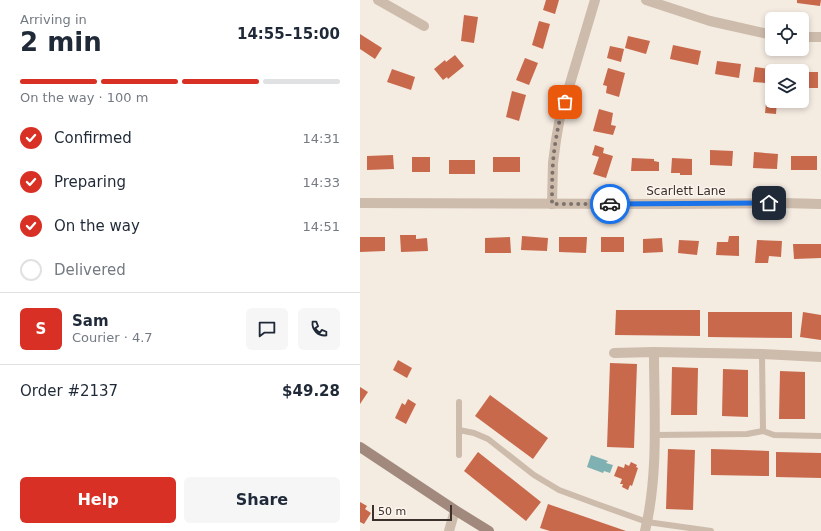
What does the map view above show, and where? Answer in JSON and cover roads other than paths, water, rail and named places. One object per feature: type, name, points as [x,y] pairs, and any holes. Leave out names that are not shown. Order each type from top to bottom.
[{"type":"main road","points":[[360,447],[489,531]]},
{"type":"street","points":[[378,0],[424,26]]},
{"type":"street","points":[[552,204],[553,163],[560,117],[595,0]]},
{"type":"street","points":[[646,0],[710,21],[765,33]]},
{"type":"street","points":[[809,37],[821,37]]},
{"type":"street","name":"Scarlett Lane","points":[[360,203],[821,204]]},
{"type":"street","points":[[614,353],[654,352],[762,354],[821,357]]},
{"type":"street","points":[[646,526],[652,491],[655,434],[654,352]]},
{"type":"street","points":[[449,531],[455,510]]},
{"type":"lane","points":[[762,354],[763,431]]},
{"type":"lane","points":[[459,402],[459,455]]},
{"type":"lane","points":[[459,430],[474,433],[488,439],[534,475],[559,490],[646,526],[712,531]]},
{"type":"lane","points":[[655,434],[747,434],[763,431],[774,435],[821,436]]},
{"type":"water","points":[[591,455],[608,461],[606,463],[613,465],[610,473],[604,471],[603,473],[587,467]]}]
